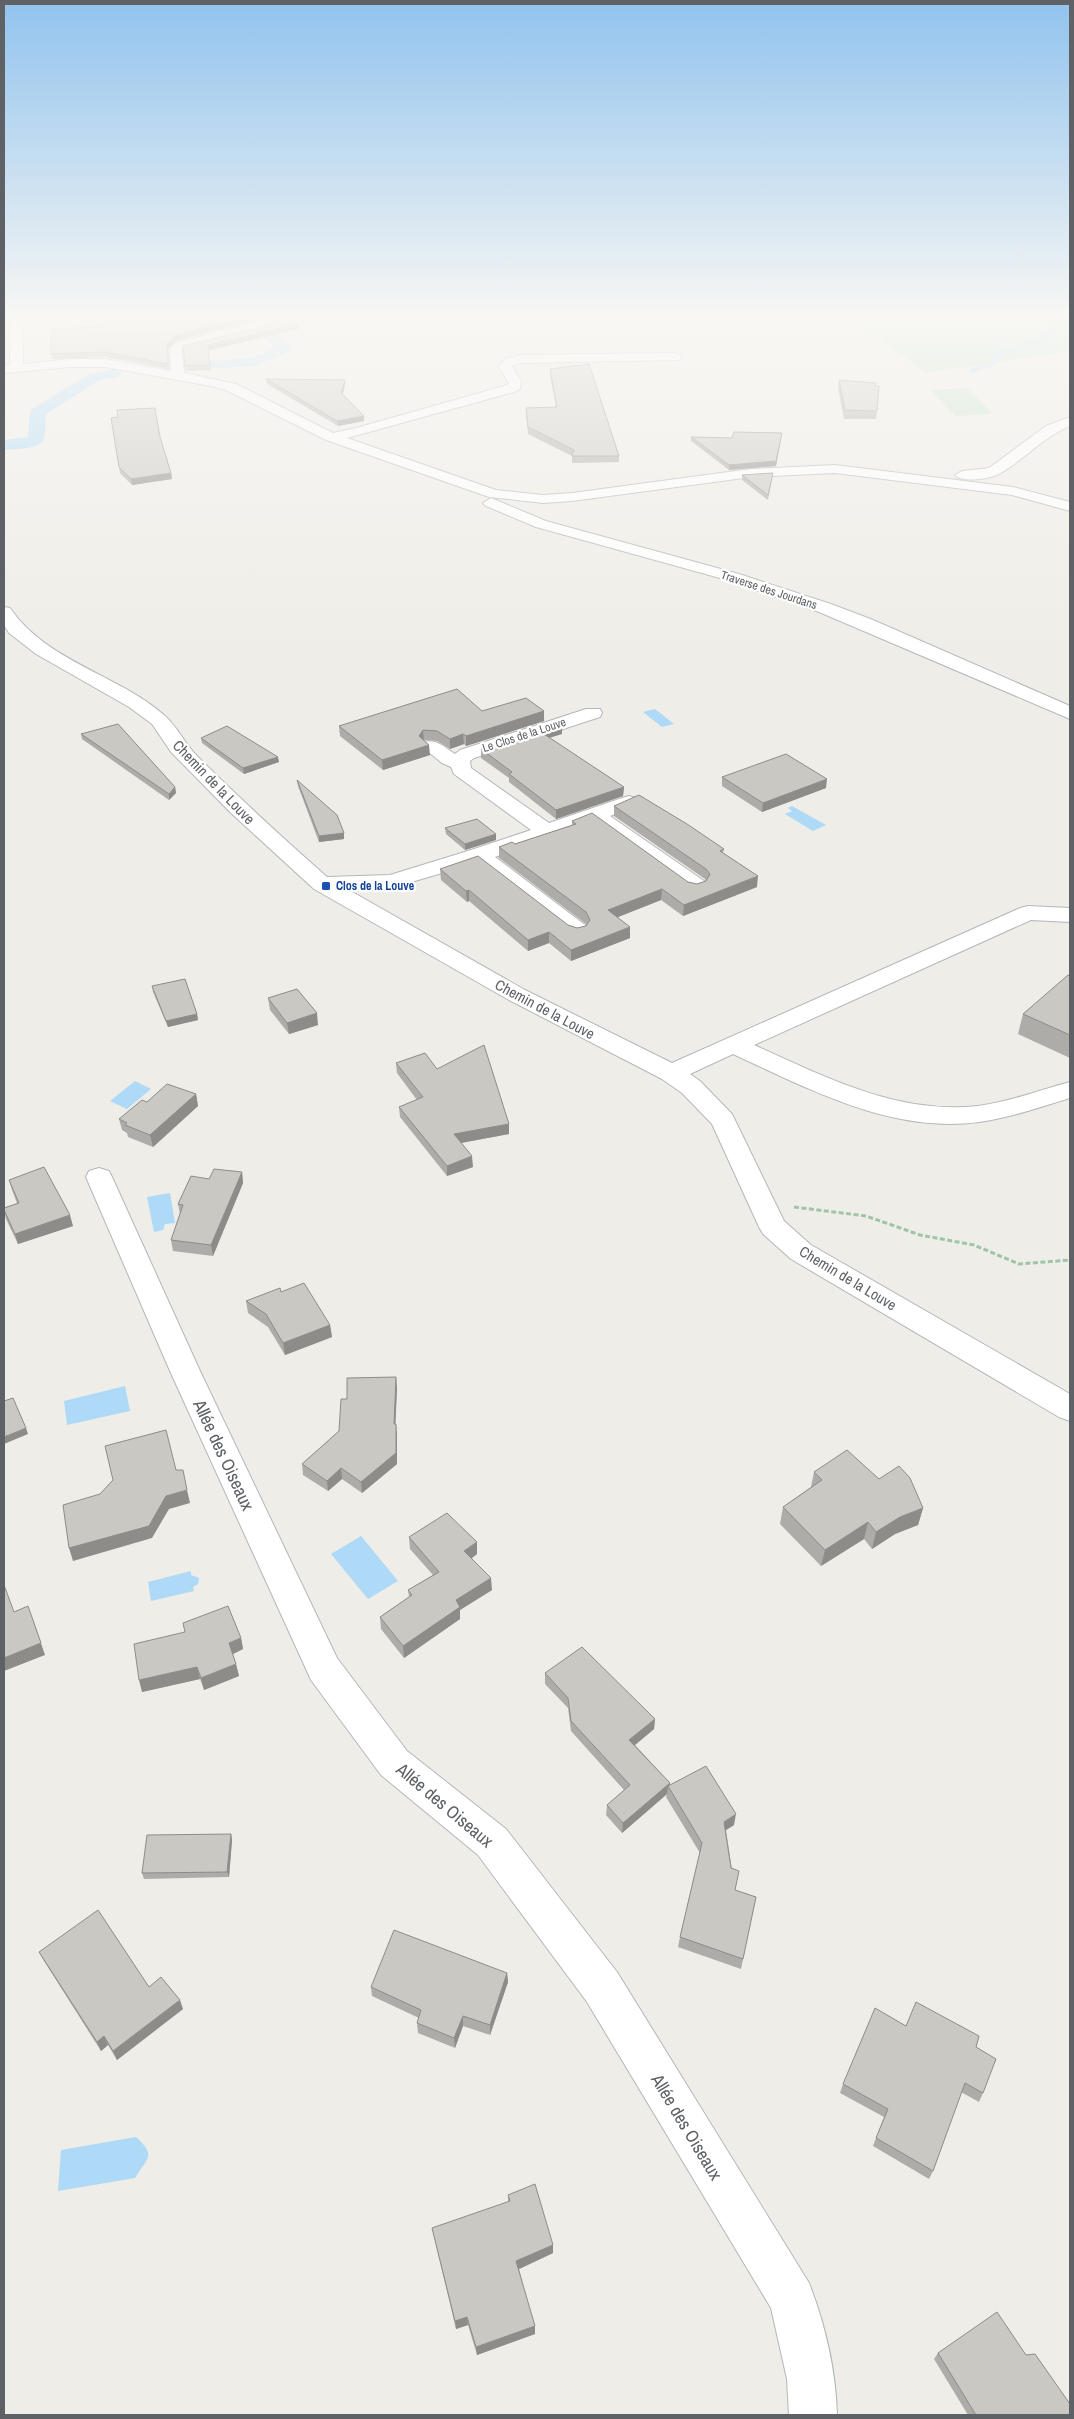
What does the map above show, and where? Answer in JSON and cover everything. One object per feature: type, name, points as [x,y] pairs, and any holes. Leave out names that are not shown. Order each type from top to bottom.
[{"type":"street","points":[[321,432],[494,494],[543,499],[751,473],[800,469],[874,472],[931,479],[1013,491],[1070,507]]},
{"type":"street","points":[[331,437],[358,432]]},
{"type":"street","points":[[931,479],[940,476],[984,475],[993,472],[1047,432]]},
{"type":"street","name":"Traverse des Jourdans","points":[[468,485],[466,491],[472,495],[541,524],[733,577],[867,624],[1070,713]]},
{"type":"street","name":"Chemin de la Louve","points":[[4,612],[16,629],[42,650],[136,703],[159,720],[178,748],[238,809],[322,884],[517,995],[671,1074],[691,1087],[723,1120],[773,1227],[801,1252],[1070,1408]]},
{"type":"street","name":"Le Clos de la Louve","points":[[460,764],[460,759],[467,754],[593,713]]},
{"type":"street","points":[[431,746],[449,759],[460,764],[461,770],[548,832]]},
{"type":"street","points":[[322,884],[391,881],[479,855],[629,802]]},
{"type":"street","points":[[595,815],[696,886]]},
{"type":"street","points":[[479,855],[577,930]]},
{"type":"street","points":[[671,1074],[1028,913],[1070,915]]},
{"type":"street","points":[[733,1045],[880,1107],[936,1116],[979,1114],[1070,1090]]},
{"type":"street","name":"Allée des Oiseaux","points":[[98,1176],[185,1371],[324,1669],[394,1763],[492,1842],[602,1987],[792,2300],[811,2379],[813,2415]]},
{"type":"path","points":[[761,1202],[844,1215],[866,1216],[920,1235],[974,1245],[1019,1264],[1070,1260]]},
{"type":"water","points":[[655,709],[674,724],[662,727],[643,712]]},
{"type":"water","points":[[792,806],[826,825],[813,831],[785,814],[792,811],[788,808]]},
{"type":"water","points":[[135,1081],[151,1089],[127,1109],[110,1101]]},
{"type":"water","points":[[170,1193],[175,1223],[165,1224],[163,1230],[154,1232],[147,1197]]},
{"type":"water","points":[[125,1386],[130,1411],[67,1425],[64,1401]]},
{"type":"water","points":[[361,1536],[398,1581],[368,1599],[331,1554]]},
{"type":"water","points":[[191,1571],[191,1575],[199,1578],[198,1584],[193,1587],[194,1591],[151,1601],[148,1582]]},
{"type":"water","points":[[136,2137],[146,2149],[148,2157],[135,2178],[58,2191],[61,2150]]},
{"type":"building","points":[[113,432],[159,432],[171,473],[131,479],[119,467]]},
{"type":"building","points":[[538,432],[611,432],[619,456],[572,456],[574,450]]},
{"type":"building","points":[[734,432],[782,433],[776,461],[729,465],[691,437],[732,438]]},
{"type":"building","points":[[773,473],[768,495],[742,475]]},
{"type":"building","points":[[457,689],[482,711],[526,698],[544,711],[466,736],[463,734],[450,739],[437,731],[423,730],[419,736],[429,745],[382,760],[339,726]]},
{"type":"building","points":[[118,724],[175,787],[169,794],[81,734]]},
{"type":"building","points":[[560,724],[562,726],[541,732],[624,787],[556,810],[509,774],[512,772],[481,749]]},
{"type":"building","points":[[227,726],[278,757],[243,768],[201,738]]},
{"type":"building","points":[[786,754],[827,779],[763,803],[722,777]]},
{"type":"building","points":[[297,780],[337,815],[344,833],[319,836]]},
{"type":"building","points":[[639,795],[724,849],[720,851],[758,876],[684,905],[662,889],[608,910],[630,927],[571,950],[549,932],[528,940],[469,890],[466,891],[440,869],[478,856],[568,925],[577,928],[586,926],[590,920],[586,912],[499,847],[512,842],[515,844],[576,824],[572,821],[592,813],[688,882],[697,884],[706,881],[710,874],[706,869],[614,806]]},
{"type":"building","points":[[477,819],[496,834],[465,844],[445,828]]},
{"type":"building","points":[[1068,975],[1070,976],[1070,1035],[1023,1014]]},
{"type":"building","points":[[185,979],[197,1014],[166,1021],[152,986]]},
{"type":"building","points":[[297,989],[317,1013],[287,1023],[268,998]]},
{"type":"building","points":[[484,1045],[509,1124],[454,1134],[472,1156],[447,1166],[399,1107],[423,1097],[396,1063],[425,1053],[437,1069]]},
{"type":"building","points":[[167,1084],[196,1094],[150,1135],[125,1125],[127,1123],[119,1119],[142,1100],[147,1102]]},
{"type":"building","points":[[44,1167],[70,1215],[15,1234],[4,1210],[4,1208],[19,1203],[9,1180]]},
{"type":"building","points":[[214,1169],[242,1172],[211,1245],[171,1240],[183,1205],[178,1204],[191,1176],[209,1179]]},
{"type":"building","points":[[304,1283],[330,1325],[283,1343],[266,1314],[246,1301],[280,1288],[281,1292]]},
{"type":"building","points":[[396,1377],[394,1424],[396,1424],[396,1453],[361,1482],[341,1468],[327,1481],[302,1464],[339,1431],[341,1399],[347,1399],[347,1378]]},
{"type":"building","points":[[13,1398],[26,1428],[4,1437],[4,1401]]},
{"type":"building","points":[[166,1430],[176,1470],[183,1470],[187,1490],[166,1496],[149,1526],[69,1548],[63,1505],[100,1494],[113,1480],[105,1446]]},
{"type":"building","points":[[847,1450],[879,1479],[899,1466],[910,1478],[923,1508],[900,1517],[876,1532],[868,1522],[825,1550],[783,1507],[822,1480],[814,1472]]},
{"type":"building","points":[[447,1513],[477,1542],[464,1551],[491,1578],[456,1600],[460,1607],[403,1646],[380,1617],[412,1595],[408,1590],[439,1572],[409,1537]]},
{"type":"building","points":[[4,1585],[14,1612],[28,1606],[41,1643],[4,1658]]},
{"type":"building","points":[[228,1606],[241,1638],[229,1643],[236,1664],[201,1678],[197,1667],[139,1680],[134,1644],[185,1632],[183,1623]]},
{"type":"building","points":[[582,1647],[655,1719],[629,1740],[670,1783],[623,1823],[607,1805],[630,1785],[571,1721],[568,1698],[545,1673]]},
{"type":"building","points":[[706,1766],[736,1814],[724,1822],[731,1868],[739,1871],[735,1890],[756,1897],[743,1959],[680,1937],[702,1843],[668,1786]]},
{"type":"building","points":[[231,1834],[227,1872],[142,1873],[147,1835]]},
{"type":"building","points":[[98,1910],[149,1987],[161,1977],[180,2000],[113,2051],[104,2036],[97,2042],[39,1952]]},
{"type":"building","points":[[394,1930],[507,1973],[490,2025],[463,2016],[454,2038],[417,2023],[421,2010],[371,1987]]},
{"type":"building","points":[[916,2002],[979,2036],[976,2047],[996,2059],[983,2093],[965,2083],[933,2171],[876,2138],[888,2109],[843,2084],[875,2008],[906,2026]]},
{"type":"building","points":[[535,2184],[553,2245],[516,2261],[535,2326],[476,2347],[467,2317],[455,2321],[432,2228],[510,2201],[508,2195]]},
{"type":"building","points":[[997,2312],[1026,2355],[1035,2354],[1070,2404],[1070,2415],[976,2415],[938,2353]]},
{"type":"waterway","points":[[4,445],[31,442],[36,439],[37,432]]},
{"type":"place","name":"Clos de la Louve","points":[[326,886]]}]
